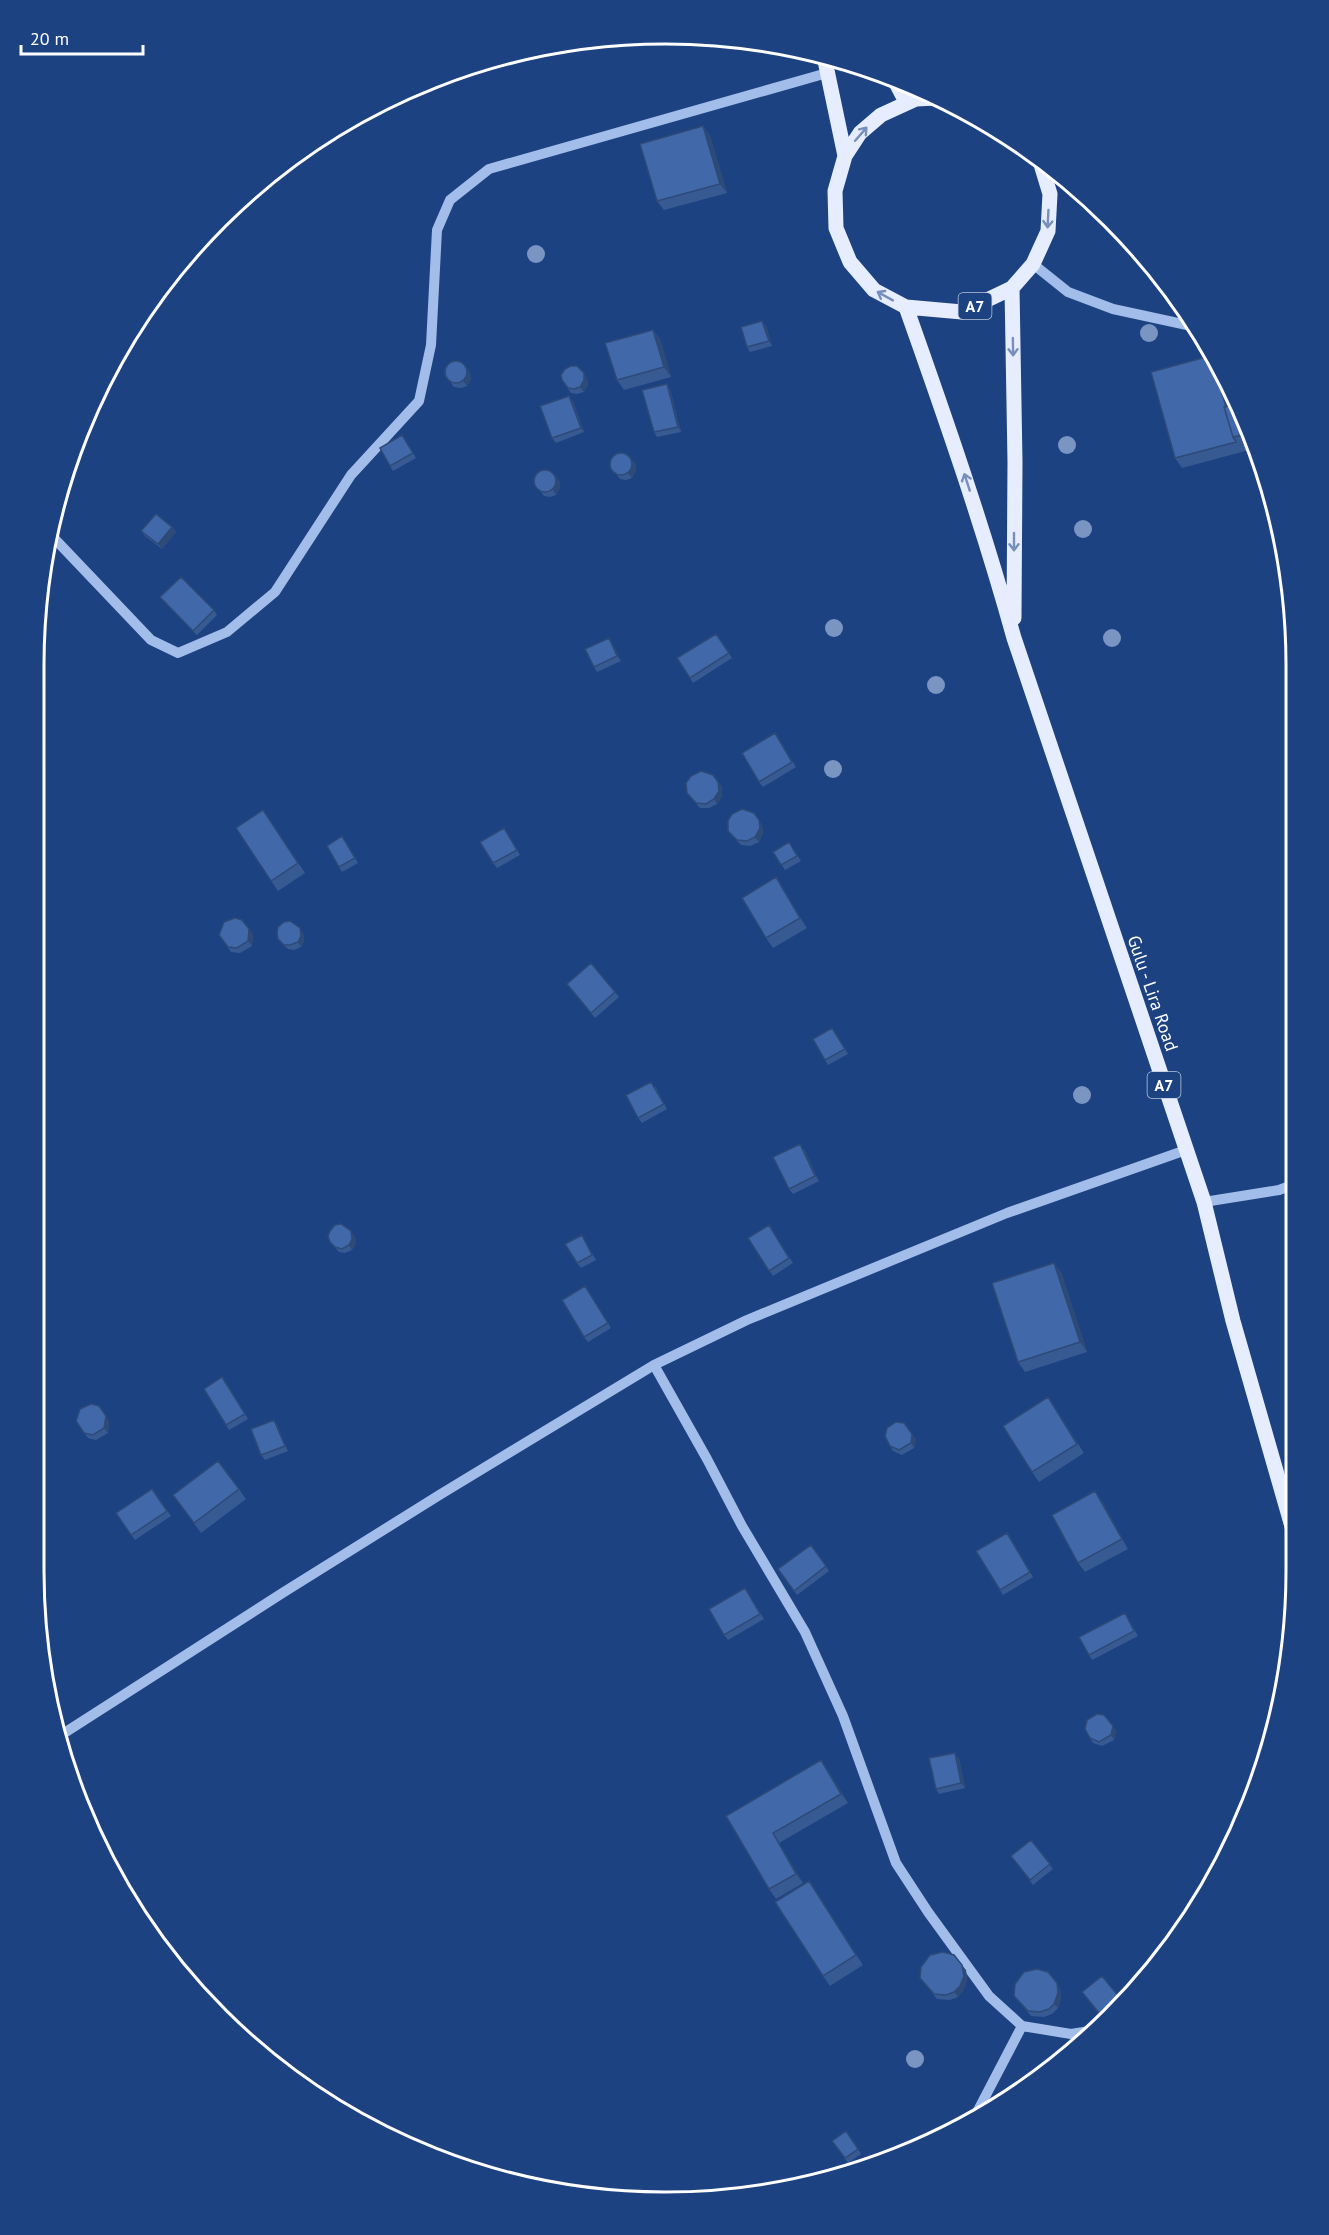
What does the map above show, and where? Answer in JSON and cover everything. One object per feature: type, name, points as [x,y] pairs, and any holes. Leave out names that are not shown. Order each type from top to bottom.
[{"type":"main road","name":"A7","points":[[826,65],[845,156]]},
{"type":"main road","name":"A7","points":[[913,96],[881,115],[860,133],[845,156],[835,191],[836,228],[850,262],[874,290],[906,307],[962,312],[1012,288],[1034,264],[1048,231],[1050,194],[1043,172]]},
{"type":"main road","name":"A7","points":[[1012,288],[1015,462],[1014,638]]},
{"type":"main road","name":"A7","points":[[906,307],[992,559],[1014,638]]},
{"type":"main road","name":"Gulu - Lira Road","points":[[1014,638],[1204,1202],[1233,1321],[1286,1506]]},
{"type":"street","points":[[56,540],[151,640],[178,653],[227,632],[275,592],[351,475],[419,401],[431,345],[437,230],[450,200],[489,169],[827,73]]},
{"type":"street","points":[[1034,264],[1068,292],[1113,309],[1184,325]]},
{"type":"street","points":[[65,1732],[323,1567],[654,1365],[747,1320],[1007,1213],[1186,1150]]},
{"type":"street","points":[[1204,1202],[1286,1187]]},
{"type":"street","points":[[654,1365],[742,1526],[805,1632],[843,1716],[896,1863],[928,1912],[989,1996],[1022,2026],[1071,2034],[1079,2033]]},
{"type":"street","points":[[981,2104],[1022,2026]]},
{"type":"building","points":[[703,126],[720,184],[657,201],[640,144]]},
{"type":"building","points":[[762,321],[769,341],[747,347],[741,327]]},
{"type":"building","points":[[653,330],[664,367],[617,380],[605,343]]},
{"type":"building","points":[[1204,358],[1221,391],[1226,407],[1224,407],[1236,442],[1175,458],[1151,372]]},
{"type":"building","points":[[456,361],[464,364],[467,372],[464,380],[456,383],[448,380],[445,372],[448,364]]},
{"type":"building","points":[[571,366],[577,366],[584,373],[584,380],[580,387],[574,389],[568,388],[561,375]]},
{"type":"building","points":[[667,384],[678,427],[654,432],[642,390]]},
{"type":"building","points":[[569,396],[581,428],[552,438],[540,406]]},
{"type":"building","points":[[1228,406],[1241,435],[1233,437],[1224,407]]},
{"type":"building","points":[[402,435],[413,453],[390,466],[380,448]]},
{"type":"building","points":[[621,453],[629,456],[632,464],[629,472],[621,475],[613,472],[610,464],[613,456]]},
{"type":"building","points":[[545,470],[553,473],[556,481],[553,489],[545,492],[537,489],[534,481],[537,473]]},
{"type":"building","points":[[156,514],[172,527],[158,544],[141,531]]},
{"type":"building","points":[[181,577],[214,610],[193,631],[160,597]]},
{"type":"building","points":[[716,634],[729,653],[690,678],[677,658]]},
{"type":"building","points":[[609,638],[617,656],[594,667],[585,649]]},
{"type":"building","points":[[775,733],[792,762],[759,782],[742,753]]},
{"type":"building","points":[[701,771],[713,775],[718,782],[719,791],[714,799],[706,804],[696,803],[687,793],[686,783],[691,776]]},
{"type":"building","points":[[742,809],[754,813],[759,820],[760,828],[755,837],[747,841],[737,840],[728,831],[728,821],[732,814]]},
{"type":"building","points":[[263,810],[298,863],[271,881],[236,828]]},
{"type":"building","points":[[504,828],[517,850],[493,863],[480,842]]},
{"type":"building","points":[[342,836],[355,858],[339,867],[327,846]]},
{"type":"building","points":[[789,842],[797,856],[781,865],[773,852]]},
{"type":"building","points":[[776,877],[800,918],[766,938],[742,898]]},
{"type":"building","points":[[235,918],[242,920],[249,929],[248,941],[237,948],[228,947],[219,935],[224,922]]},
{"type":"building","points":[[290,921],[300,928],[301,936],[298,942],[284,945],[278,939],[278,927]]},
{"type":"building","points":[[591,963],[615,992],[591,1013],[567,984]]},
{"type":"building","points":[[832,1028],[845,1049],[825,1060],[813,1039]]},
{"type":"building","points":[[651,1082],[664,1104],[638,1118],[626,1095]]},
{"type":"building","points":[[800,1144],[815,1176],[789,1189],[773,1157]]},
{"type":"building","points":[[341,1224],[351,1231],[352,1239],[349,1245],[342,1249],[335,1247],[328,1236],[335,1225]]},
{"type":"building","points":[[769,1225],[789,1258],[769,1271],[748,1238]]},
{"type":"building","points":[[582,1235],[592,1255],[577,1263],[565,1244]]},
{"type":"building","points":[[1054,1263],[1080,1342],[1018,1362],[992,1283]]},
{"type":"building","points":[[585,1286],[608,1323],[584,1337],[562,1300]]},
{"type":"building","points":[[222,1377],[245,1414],[226,1425],[204,1389]]},
{"type":"building","points":[[1048,1397],[1077,1444],[1032,1472],[1003,1426]]},
{"type":"building","points":[[91,1404],[99,1406],[106,1416],[104,1428],[93,1435],[84,1433],[76,1421],[80,1409]]},
{"type":"building","points":[[274,1420],[285,1446],[261,1455],[251,1429]]},
{"type":"building","points":[[896,1422],[904,1423],[912,1434],[911,1443],[899,1450],[890,1446],[885,1436],[887,1428]]},
{"type":"building","points":[[218,1461],[239,1489],[194,1523],[173,1495]]},
{"type":"building","points":[[152,1489],[167,1511],[131,1535],[116,1513]]},
{"type":"building","points":[[1095,1491],[1122,1539],[1078,1563],[1052,1515]]},
{"type":"building","points":[[1007,1533],[1030,1572],[1000,1590],[976,1551]]},
{"type":"building","points":[[811,1545],[826,1566],[794,1591],[778,1569]]},
{"type":"building","points":[[745,1588],[760,1614],[724,1635],[709,1609]]},
{"type":"building","points":[[1125,1613],[1134,1631],[1089,1655],[1079,1637]]},
{"type":"building","points":[[1097,1714],[1104,1715],[1113,1726],[1111,1735],[1099,1742],[1090,1738],[1085,1729],[1087,1720]]},
{"type":"building","points":[[955,1753],[961,1783],[936,1789],[929,1758]]},
{"type":"building","points":[[821,1760],[841,1794],[773,1833],[796,1874],[769,1889],[726,1816]]},
{"type":"building","points":[[1031,1840],[1050,1864],[1030,1880],[1011,1856]]},
{"type":"building","points":[[809,1881],[856,1955],[823,1976],[775,1902]]},
{"type":"building","points":[[943,1952],[954,1955],[962,1965],[964,1976],[960,1986],[954,1992],[946,1995],[934,1994],[920,1978],[921,1967],[930,1955]]},
{"type":"building","points":[[1037,1969],[1048,1972],[1057,1983],[1058,1993],[1054,2004],[1049,2009],[1040,2012],[1028,2011],[1014,1996],[1015,1984],[1024,1972]]},
{"type":"building","points":[[1102,1976],[1118,1995],[1099,2013],[1082,1992]]},
{"type":"building","points":[[846,2131],[858,2149],[845,2158],[832,2141]]}]
